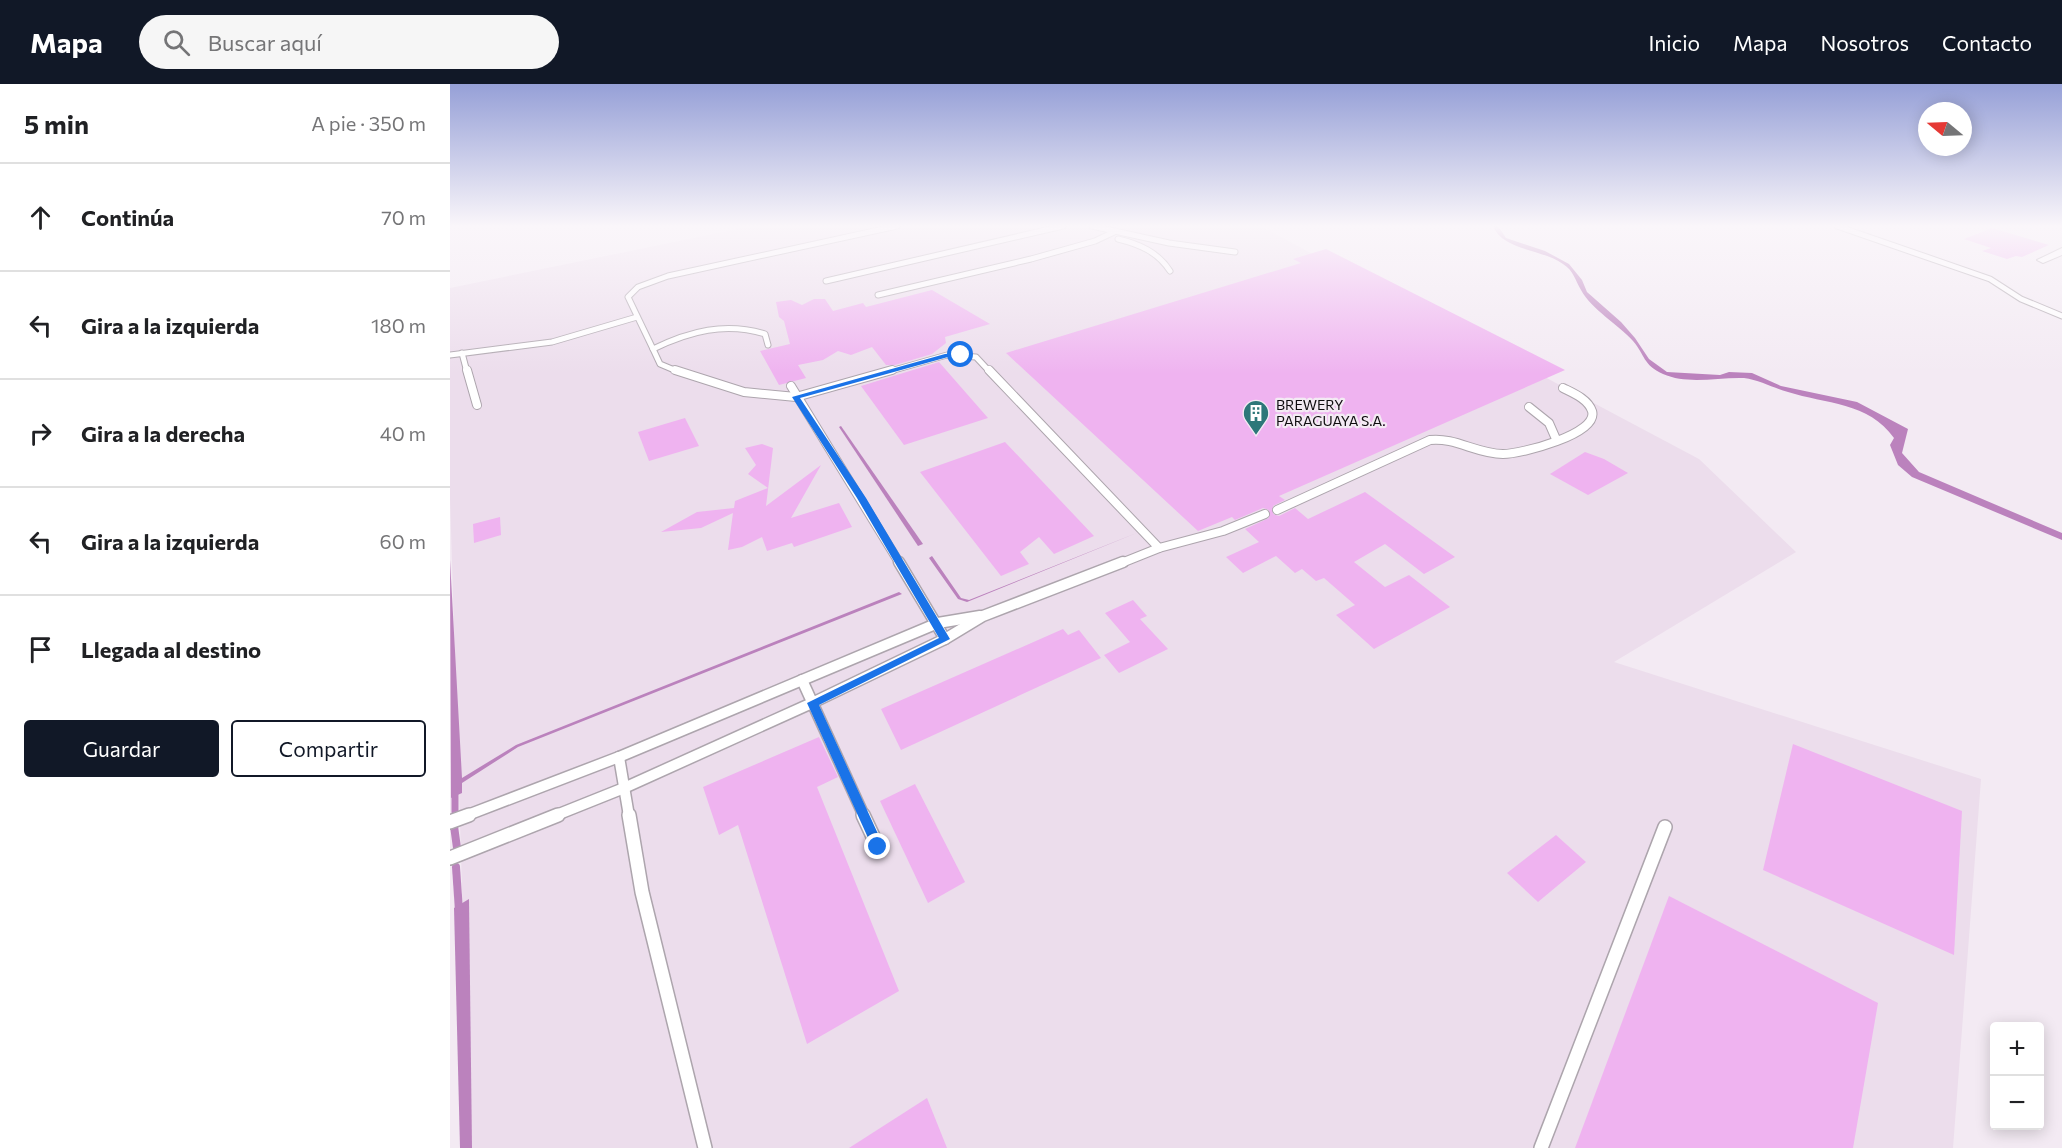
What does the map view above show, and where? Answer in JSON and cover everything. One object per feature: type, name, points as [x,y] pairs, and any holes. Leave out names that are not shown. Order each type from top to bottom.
[{"type":"lane","points":[[677,276],[649,282],[631,292],[628,297],[660,364],[680,373],[750,394],[796,397],[947,355],[976,357],[1159,548]]},
{"type":"lane","points":[[826,281],[849,276]]},
{"type":"lane","points":[[878,295],[960,276]]},
{"type":"lane","points":[[1981,276],[1990,279],[2020,299],[2062,316]]},
{"type":"lane","points":[[450,355],[552,342],[637,317]]},
{"type":"lane","points":[[653,349],[693,331],[729,327],[745,327],[765,334],[768,345]]},
{"type":"lane","points":[[462,353],[477,405]]},
{"type":"lane","points":[[791,386],[938,623],[945,639]]},
{"type":"lane","points":[[1277,510],[1430,440],[1441,439],[1488,453],[1508,455],[1533,452],[1587,427],[1594,413],[1590,404],[1563,388]]},
{"type":"lane","points":[[1529,407],[1549,423],[1556,440]]},
{"type":"lane","points":[[450,858],[624,788],[812,703],[945,639],[983,616],[1159,548],[1223,531],[1265,514]]},
{"type":"lane","points":[[450,822],[619,757],[938,623],[983,616]]},
{"type":"lane","points":[[801,680],[878,847]]},
{"type":"lane","points":[[619,757],[642,892],[705,1148]]},
{"type":"lane","points":[[1540,1148],[1665,827]]},
{"type":"shaded area","points":[[510,276],[1354,276],[1699,459],[1796,552],[1614,662],[1981,779],[1953,1148],[470,1148],[450,498],[450,288]]},
{"type":"shaded area","points":[[1573,276],[1578,276],[1587,292],[1621,322],[1649,359],[1667,372],[1720,375],[1729,372],[1752,373],[1781,386],[1857,402],[1908,429],[1902,453],[1919,472],[2062,533],[2062,540],[1912,477],[1898,465],[1890,445],[1894,438],[1884,426],[1859,411],[1750,379],[1683,379],[1656,371],[1633,341],[1598,310],[1581,290]]},
{"type":"shaded area","points":[[841,426],[923,544],[918,546],[839,427]]},
{"type":"shaded area","points":[[1139,532],[967,602],[958,599],[929,558],[932,556],[961,598],[969,600]]},
{"type":"shaded area","points":[[450,560],[462,778],[516,745],[899,592],[902,594],[518,747],[462,783],[462,793],[451,798]]},
{"type":"shaded area","points":[[469,899],[472,1148],[460,1148],[454,908]]},
{"type":"building","name":"BREWERY PARAGUAYA S.A.","points":[[1260,276],[1379,276],[1565,370],[1279,496],[1285,500],[1273,506],[1273,514],[1279,516],[1295,508],[1308,519],[1365,492],[1455,557],[1424,574],[1385,544],[1354,562],[1385,587],[1409,575],[1450,607],[1374,649],[1336,615],[1355,605],[1324,578],[1316,581],[1302,569],[1295,573],[1276,556],[1243,573],[1226,557],[1259,542],[1245,529],[1269,518],[1269,510],[1263,508],[1235,520],[1232,517],[1198,531],[1006,353]]},
{"type":"building","points":[[932,290],[990,324],[945,337],[946,343],[932,354],[895,365],[886,365],[872,347],[851,355],[838,351],[823,360],[798,365],[806,378],[779,385],[760,351],[790,344],[784,321],[779,317],[776,302],[791,300],[802,305],[814,299],[825,299],[833,311],[863,303],[866,307]]},
{"type":"building","points":[[939,362],[988,418],[904,445],[861,386]]},
{"type":"building","points":[[685,418],[699,446],[649,461],[638,432]]},
{"type":"building","points":[[1005,442],[1094,536],[1054,554],[1039,537],[1020,552],[1029,564],[1001,576],[920,472]]},
{"type":"building","points":[[762,444],[773,448],[766,506],[821,465],[791,518],[839,503],[852,527],[794,547],[792,543],[767,551],[762,537],[742,547],[728,550],[733,513],[701,528],[661,532],[697,512],[734,508],[735,501],[768,488],[748,474],[756,465],[745,448]]},
{"type":"building","points":[[1585,452],[1604,459],[1628,473],[1588,495],[1550,474]]},
{"type":"building","points":[[500,517],[501,535],[474,543],[473,524]]},
{"type":"building","points":[[1133,600],[1147,616],[1140,619],[1168,649],[1119,673],[1104,655],[1130,642],[1105,613]]},
{"type":"building","points":[[1063,629],[1068,635],[1079,630],[1101,658],[901,750],[881,709]]},
{"type":"building","points":[[819,737],[838,777],[817,787],[899,991],[807,1044],[738,825],[719,835],[703,787]]},
{"type":"building","points":[[1793,744],[1962,811],[1954,955],[1763,870]]},
{"type":"building","points":[[915,784],[965,882],[928,903],[880,801]]},
{"type":"building","points":[[1556,835],[1586,862],[1538,902],[1507,873]]},
{"type":"building","points":[[1669,896],[1878,1003],[1853,1148],[1575,1148]]},
{"type":"building","points":[[927,1098],[947,1148],[849,1148]]},
{"type":"waterway","points":[[455,790],[455,812]]},
{"type":"waterway","points":[[454,826],[457,848]]},
{"type":"waterway","points":[[456,867],[459,911]]},
{"type":"place","name":"BREWERY PARAGUAYA S.A.","points":[[1256,436]]},
{"type":"route","points":[[878,847],[812,703],[945,639],[938,623],[796,397],[947,355],[961,355]]}]
